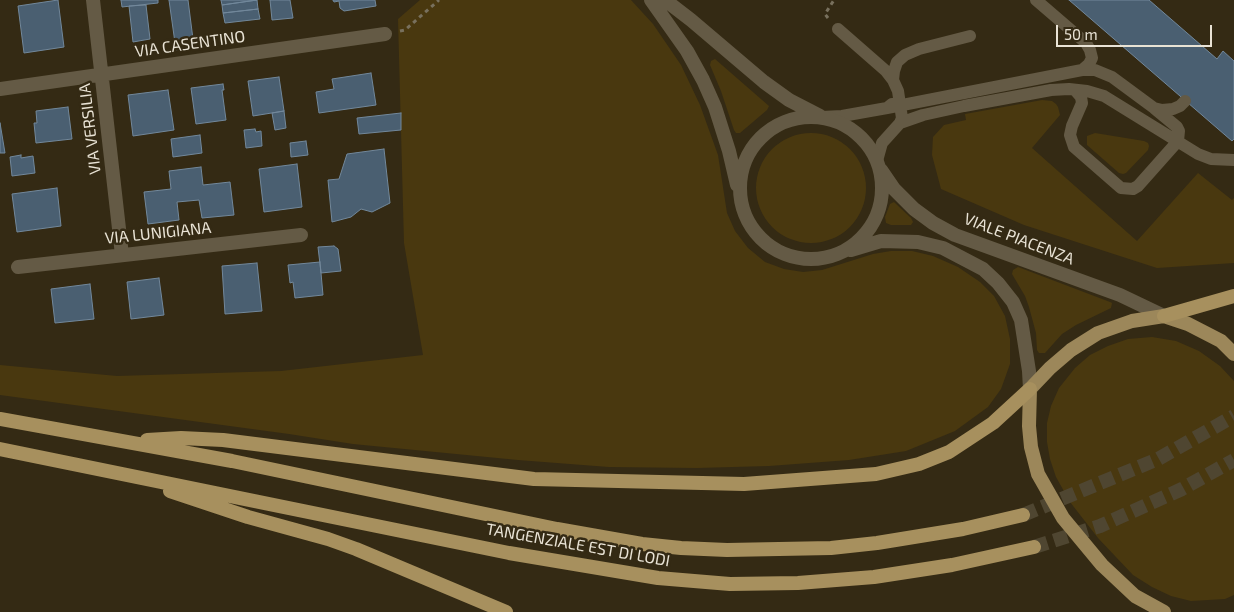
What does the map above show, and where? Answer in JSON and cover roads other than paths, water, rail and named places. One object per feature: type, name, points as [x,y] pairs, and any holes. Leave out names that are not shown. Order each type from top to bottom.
[{"type":"highway","points":[[1164,316],[1234,296]]},
{"type":"highway","points":[[0,420],[121,441],[181,438],[223,440],[534,479],[744,484],[876,474],[919,464],[948,452],[992,423],[1030,389]]},
{"type":"highway","name":"TANGENZIALE EST DI LODI","points":[[121,441],[232,461],[557,529],[642,544],[682,548],[727,550],[831,548],[877,543],[954,530],[1023,515]]},
{"type":"highway","points":[[0,449],[119,474],[248,518],[328,539],[506,612]]},
{"type":"highway","name":"TANGENZIALE EST DI LODI","points":[[119,474],[316,512],[510,553],[667,579],[730,584],[798,583],[874,577],[952,566],[1034,547]]},
{"type":"main road","points":[[1164,612],[1135,596],[1102,565],[1063,518],[1038,474],[1031,447],[1029,426],[1030,389],[1071,350],[1098,333],[1132,321],[1164,316],[1188,324],[1221,341],[1234,354]]},
{"type":"street","name":"VIA VERSILIA","points":[[93,0],[122,255]]},
{"type":"street","points":[[651,0],[687,51],[703,80],[715,107],[729,151],[748,222],[761,239],[779,252],[800,258],[822,259],[881,241],[918,242],[943,248],[983,269],[998,283],[1013,302],[1021,320],[1030,389]]},
{"type":"street","points":[[665,0],[764,82],[789,100],[822,117],[839,122],[854,131],[870,148],[878,165],[883,194],[876,217],[863,238],[843,252]]},
{"type":"street","name":"VIA CASENTINO","points":[[0,89],[385,34]]},
{"type":"street","points":[[741,201],[740,177],[748,154],[762,136],[782,123],[806,117],[822,117]]},
{"type":"street","name":"VIALE PIACENZA","points":[[878,165],[894,189],[914,209],[955,235],[1120,295],[1164,316]]},
{"type":"street","name":"VIA LUNIGIANA","points":[[18,267],[301,235]]},
{"type":"lane","points":[[1036,0],[1086,43],[1092,58],[1089,64],[1082,70]]},
{"type":"lane","points":[[838,29],[886,71],[896,85],[896,99],[887,108]]},
{"type":"lane","points":[[878,165],[882,143],[900,123],[902,118],[894,71],[897,62],[919,49],[970,36]]},
{"type":"lane","points":[[822,117],[842,116],[1082,70],[1095,70],[1112,77],[1177,127],[1179,131],[1178,141],[1138,186],[1126,190],[1121,188],[1074,147],[1071,141],[1072,126],[1082,103],[1075,90]]},
{"type":"lane","points":[[900,123],[924,115],[964,106],[1050,90],[1075,90],[1104,96],[1198,154],[1211,159],[1234,160]]},
{"type":"lane","points":[[1154,108],[1162,110],[1173,109],[1185,101]]},
{"type":"tunnel","points":[[1023,515],[1158,459],[1234,416]]},
{"type":"tunnel","points":[[1034,547],[1100,526],[1182,489],[1234,460]]}]
